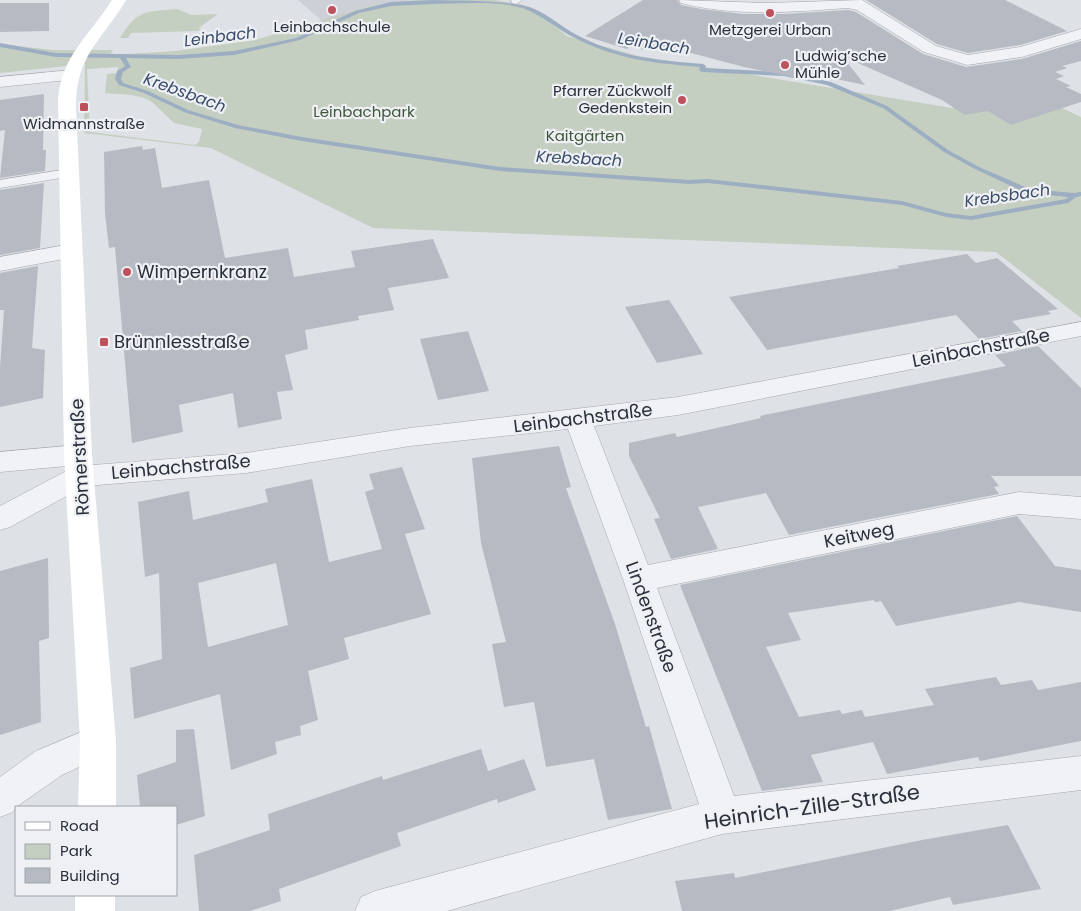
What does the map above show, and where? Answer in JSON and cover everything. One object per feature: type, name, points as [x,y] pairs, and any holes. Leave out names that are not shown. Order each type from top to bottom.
[{"type":"main road","name":"Römerstraße","points":[[97,806],[98,741],[79,465],[66,126],[68,86],[77,62],[119,0]]},
{"type":"main road","points":[[95,896],[95,911]]},
{"type":"street","points":[[686,0],[711,6],[756,9],[857,3],[930,49],[967,60],[1022,52],[1081,34]]},
{"type":"street","points":[[0,82],[77,62]]},
{"type":"street","points":[[0,264],[71,251]]},
{"type":"street","name":"Leinbachstraße","points":[[0,462],[79,465],[246,463],[410,437],[678,406],[1081,329]]},
{"type":"street","name":"Lindenstraße","points":[[578,419],[638,579],[722,816]]},
{"type":"street","points":[[0,519],[79,465]]},
{"type":"street","name":"Keitweg","points":[[638,579],[1019,503],[1081,508]]},
{"type":"street","points":[[0,799],[49,763],[98,741]]},
{"type":"street","name":"Heinrich-Zille-Straße","points":[[375,911],[722,816],[1081,772]]},
{"type":"lane","points":[[0,184],[68,173]]},
{"type":"shaded area","name":"Leinbachschule","points":[[298,0],[418,0],[370,6],[322,21]]},
{"type":"green space","name":"Leinbachpark","points":[[418,0],[495,0],[520,4],[532,8],[567,36],[638,56],[952,108],[1020,88],[1081,117],[1081,318],[996,252],[373,228],[211,148],[84,133],[85,64],[0,73],[0,44],[53,50],[113,50],[110,55],[176,51],[255,40],[370,6]],"holes":[[[118,67],[117,73],[107,74],[105,93],[132,95],[152,102],[174,123],[202,129],[199,142],[195,145],[90,132],[87,69]]]},
{"type":"green space","points":[[177,9],[192,15],[218,14],[200,27],[199,31],[131,33],[128,38],[120,38],[132,22],[143,14]]},
{"type":"building","points":[[643,0],[677,0],[681,5],[743,14],[785,14],[848,10],[856,12],[923,54],[966,67],[1022,59],[1081,41],[1081,61],[1062,66],[1067,68],[1055,72],[1064,76],[1056,79],[1071,86],[1066,87],[1081,94],[1081,102],[1011,125],[988,111],[965,115],[942,100],[842,56],[865,85],[802,72],[798,78],[744,67],[676,49],[670,53],[649,47],[644,50],[631,46],[627,49],[585,36]]},
{"type":"building","points":[[866,0],[1005,0],[1067,31],[1020,45],[968,53],[937,44]]},
{"type":"building","points":[[0,3],[49,3],[49,31],[0,32]]},
{"type":"building","points":[[44,94],[43,150],[46,150],[45,171],[0,178],[5,130],[0,131],[0,100]]},
{"type":"building","points":[[142,146],[143,150],[155,148],[162,188],[209,180],[225,258],[288,248],[294,277],[355,267],[351,251],[433,239],[449,278],[388,288],[394,310],[358,316],[359,320],[305,330],[308,349],[285,355],[293,390],[277,392],[282,419],[238,428],[233,393],[179,405],[183,432],[132,443],[115,247],[109,248],[105,214],[104,152]]},
{"type":"building","points":[[44,183],[40,248],[0,255],[0,190]]},
{"type":"building","points":[[967,254],[976,263],[997,258],[1058,309],[1048,311],[1051,314],[1012,321],[1022,331],[979,339],[956,315],[767,350],[729,297],[899,268],[897,266]]},
{"type":"building","points":[[38,266],[32,348],[45,350],[43,398],[0,407],[0,368],[4,310],[0,310],[0,273]]},
{"type":"building","points":[[669,300],[703,354],[657,363],[625,307]]},
{"type":"building","points":[[468,331],[489,391],[438,400],[420,339]]},
{"type":"building","points":[[1038,346],[1081,388],[1081,476],[991,476],[999,486],[994,487],[999,494],[789,535],[766,493],[698,507],[718,549],[671,559],[654,519],[660,518],[629,456],[629,443],[675,433],[677,437],[761,418],[760,416],[1006,366],[995,355]]},
{"type":"building","points":[[559,446],[571,487],[566,488],[615,624],[646,727],[649,726],[672,809],[608,820],[594,759],[546,767],[534,702],[504,707],[492,644],[506,642],[481,543],[472,458]]},
{"type":"building","points":[[402,467],[425,529],[405,534],[431,614],[344,638],[349,659],[308,671],[318,720],[300,726],[301,735],[275,742],[277,754],[231,770],[220,694],[134,719],[130,668],[162,659],[159,573],[145,577],[138,502],[189,491],[193,520],[268,502],[265,489],[312,479],[329,562],[382,549],[365,492],[374,489],[369,474]],"holes":[[[276,563],[288,625],[208,647],[198,583]]]},
{"type":"building","points":[[1017,516],[1055,566],[1081,570],[1081,612],[1019,602],[896,626],[881,601],[875,602],[874,600],[788,613],[801,640],[766,647],[799,717],[840,710],[842,714],[862,710],[865,717],[934,705],[925,689],[996,677],[1001,685],[1032,680],[1038,690],[1081,682],[1081,741],[980,761],[978,757],[887,774],[873,742],[811,755],[823,782],[762,791],[680,585]]},
{"type":"building","points":[[48,558],[49,638],[39,641],[41,722],[0,735],[0,571]]},
{"type":"building","points":[[194,729],[205,816],[178,824],[178,806],[140,806],[137,775],[176,762],[176,730]]},
{"type":"building","points":[[481,749],[488,771],[524,759],[536,790],[498,803],[497,799],[397,833],[401,846],[279,889],[281,901],[250,911],[199,911],[194,855],[270,830],[268,814],[382,776],[383,780]]},
{"type":"building","points":[[1008,825],[1041,889],[953,905],[950,897],[890,911],[682,911],[675,881],[734,873],[735,878],[922,840]]},
{"type":"waterway","name":"Leinbach","points":[[122,56],[179,57],[234,53],[298,39],[357,12],[391,4],[434,2],[507,3],[528,8],[573,35],[610,52],[648,61],[703,66],[702,70],[784,74],[829,83],[885,107],[946,151],[977,168],[1029,191],[1074,195]]},
{"type":"waterway","name":"Leinbach","points":[[0,45],[56,55],[122,56]]},
{"type":"waterway","name":"Krebsbach","points":[[122,56],[128,67],[120,71],[118,79],[121,84],[146,92],[186,111],[237,127],[302,139],[500,169],[689,182],[708,181],[902,203],[946,215],[971,218],[1068,201],[1074,195]]},
{"type":"waterway","name":"Leinbach","points":[[1074,195],[1081,194]]},
{"type":"place","name":"Leinbachschule","points":[[332,10]]},
{"type":"place","name":"Metzgerei Urban","points":[[770,13]]},
{"type":"place","name":"Ludwig’sche Mühle","points":[[785,65]]},
{"type":"place","name":"Pfarrer Zückwolf Gedenkstein","points":[[682,100]]},
{"type":"place","name":"Widmannstraße","points":[[84,107]]},
{"type":"place","name":"Wimpernkranz","points":[[127,272]]},
{"type":"place","name":"Brünnlesstraße","points":[[104,342]]},
{"type":"park label","name":"Kaitgärten","points":[[585,136]]}]
